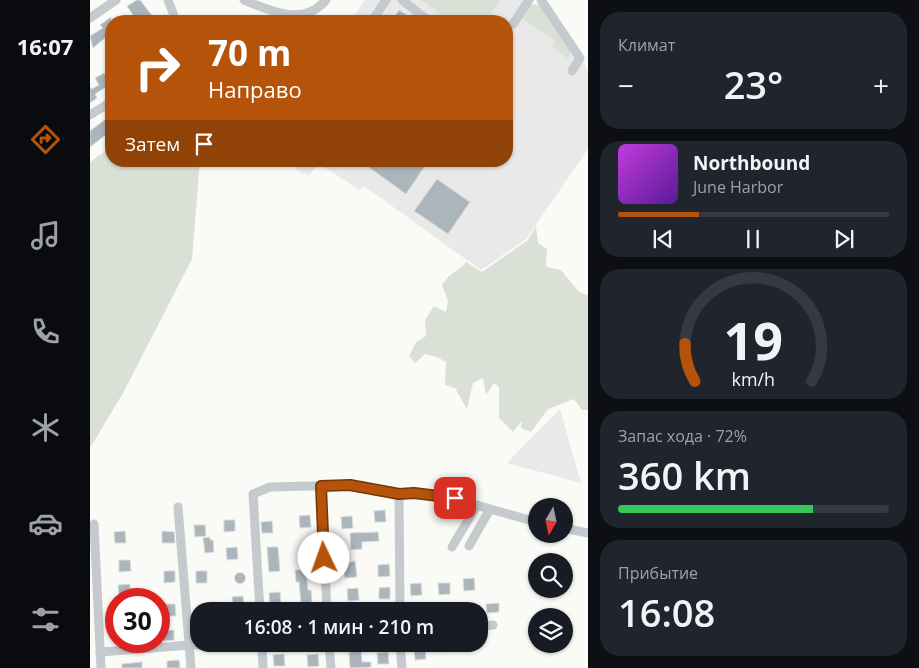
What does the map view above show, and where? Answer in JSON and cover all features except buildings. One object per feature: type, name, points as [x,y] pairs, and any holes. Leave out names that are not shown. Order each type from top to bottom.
[{"type":"street","points":[[90,18],[116,0]]},
{"type":"street","points":[[168,0],[174,15]]},
{"type":"street","points":[[244,0],[270,12],[282,15]]},
{"type":"street","points":[[292,15],[310,12],[326,0]]},
{"type":"street","points":[[376,15],[386,0]]},
{"type":"street","points":[[402,0],[421,15]]},
{"type":"street","points":[[513,24],[529,0]]},
{"type":"street","points":[[542,0],[580,58],[572,71]]},
{"type":"street","points":[[90,115],[105,106]]},
{"type":"street","points":[[259,602],[253,494],[270,487],[350,485],[399,494],[414,493],[455,498],[528,520]]},
{"type":"street","points":[[321,486],[327,602]]},
{"type":"street","points":[[399,494],[400,602]]},
{"type":"street","points":[[452,547],[477,505]]},
{"type":"street","points":[[100,652],[190,645],[178,507]]},
{"type":"street","points":[[469,546],[490,508]]},
{"type":"street","points":[[94,524],[101,668]]},
{"type":"street","points":[[573,530],[588,533]]},
{"type":"street","points":[[488,626],[493,625]]},
{"type":"street","points":[[190,652],[191,668]]},
{"type":"street","points":[[262,652],[263,668]]},
{"type":"street","points":[[329,652],[330,668]]},
{"type":"street","points":[[401,652],[402,668]]},
{"type":"shaded area","points":[[365,0],[525,0],[529,5],[543,4],[580,52],[588,72],[588,149],[526,239],[481,270],[364,186],[360,190],[324,167],[513,167],[513,15],[354,15]]},
{"type":"shaded area","points":[[421,0],[500,0],[489,15],[442,15]]},
{"type":"shaded area","points":[[534,4],[540,6],[571,50],[568,59],[552,46],[555,41],[522,18],[529,6]]},
{"type":"shaded area","points":[[105,151],[105,167],[200,167],[192,259],[123,393],[90,448],[90,162]]},
{"type":"shaded area","points":[[294,167],[316,167],[309,175],[301,173]]},
{"type":"shaded area","points":[[536,226],[538,243],[547,249],[546,267],[561,270],[579,292],[588,295],[588,410],[582,410],[574,399],[548,409],[531,432],[521,428],[522,421],[513,432],[499,418],[499,387],[494,383],[486,395],[483,378],[473,383],[467,409],[455,388],[445,385],[446,362],[425,354],[415,363],[409,356],[416,342],[426,336],[425,320],[434,306],[446,312],[448,301],[442,285],[448,277],[466,262],[482,272],[528,240]]},
{"type":"shaded area","points":[[560,409],[581,483],[507,463]]},
{"type":"route","points":[[324,558],[321,486],[350,485],[399,494],[414,493],[455,498]]}]
